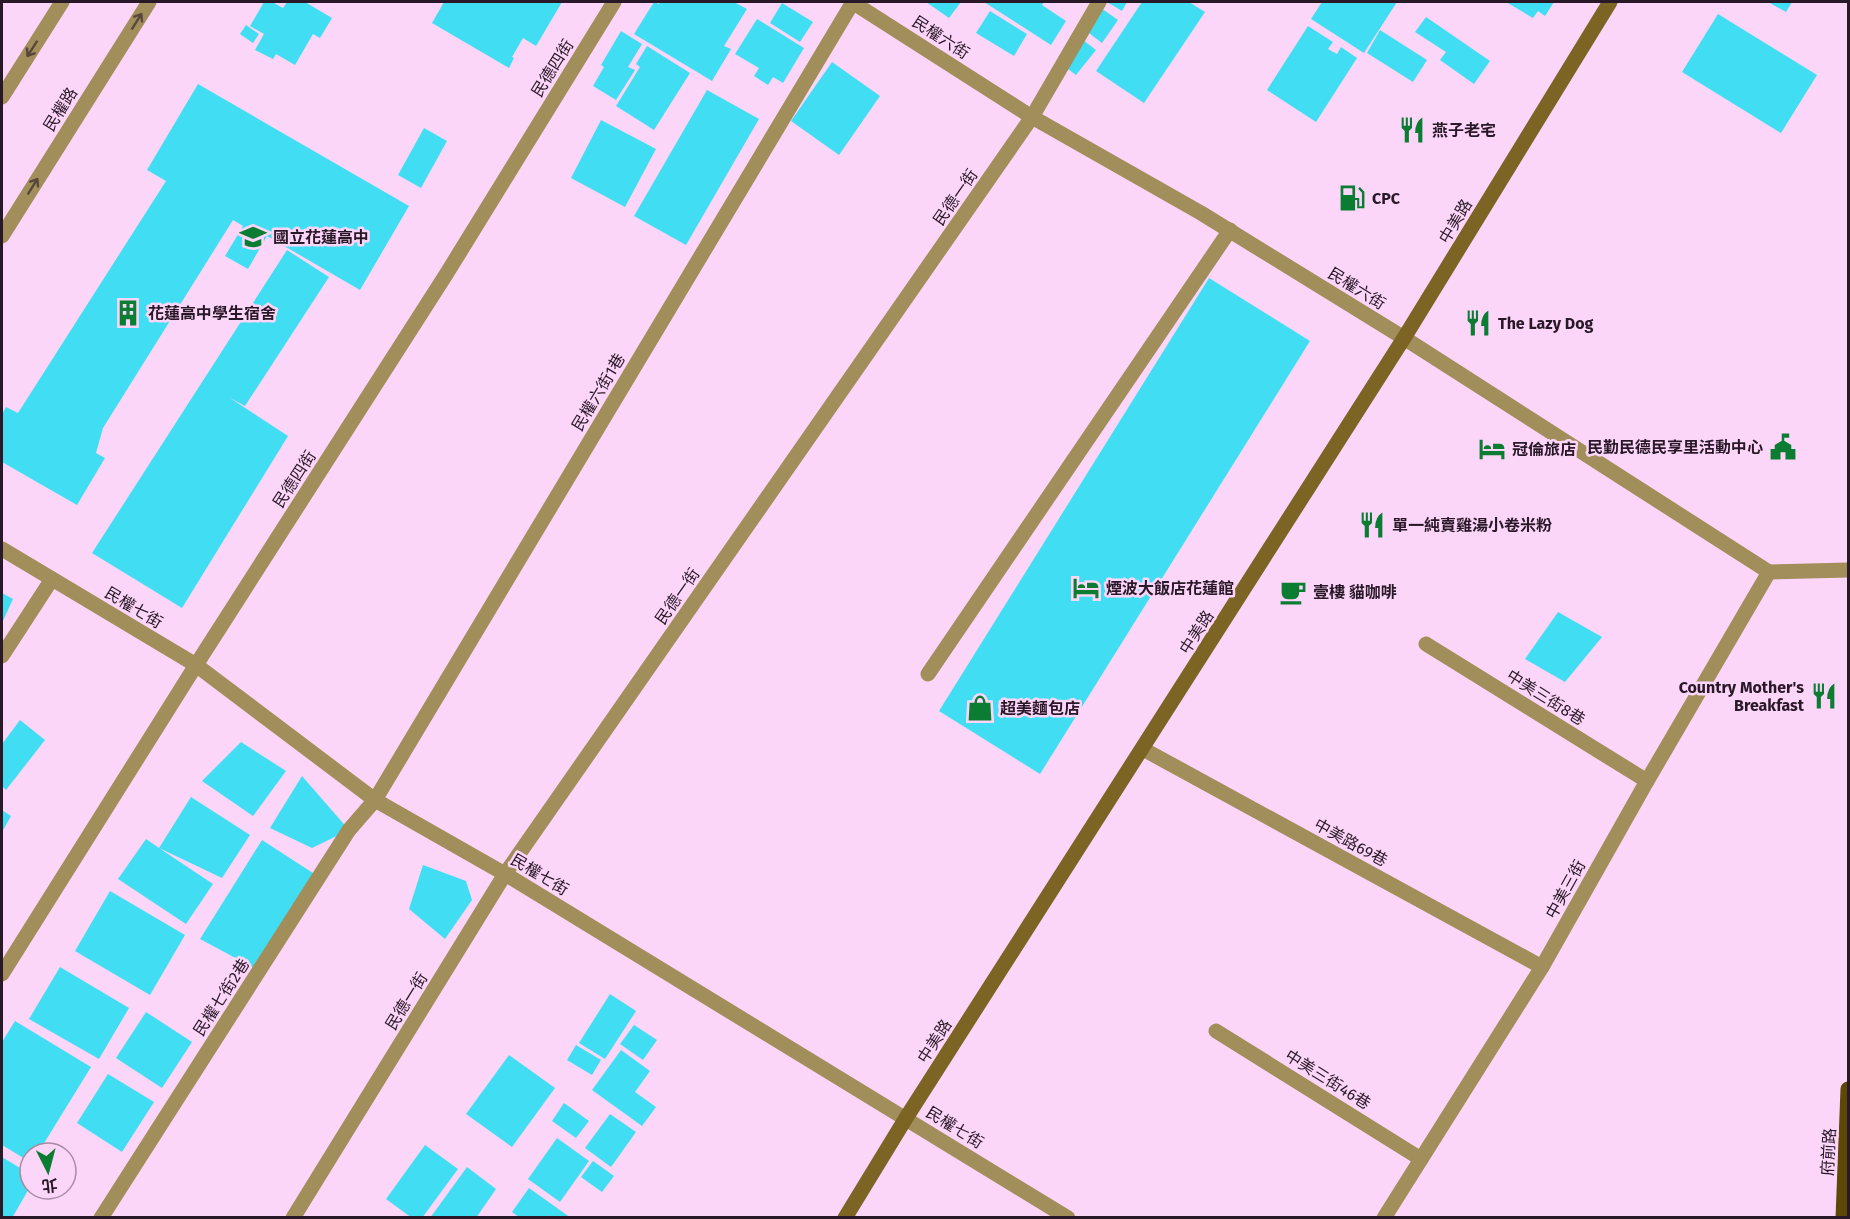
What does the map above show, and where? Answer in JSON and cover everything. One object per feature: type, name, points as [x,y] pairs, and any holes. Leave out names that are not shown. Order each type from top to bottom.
[{"type":"main road","name":"府前路","points":[[1843,1218],[1848,1089]]},
{"type":"street","points":[[2,97],[62,2]]},
{"type":"street","name":"民權路","points":[[2,236],[149,2]]},
{"type":"street","name":"民德四街","points":[[2,974],[196,665],[447,273],[614,2]]},
{"type":"street","name":"民權六街","points":[[853,2],[1032,117],[1230,230],[1404,338],[1769,572]]},
{"type":"street","name":"民權六街1巷","points":[[375,800],[853,2]]},
{"type":"street","name":"民德一街","points":[[293,1218],[505,874],[1032,117],[1099,2]]},
{"type":"street","name":"中美路","points":[[845,1218],[906,1118],[1404,338],[1610,2]]},
{"type":"street","points":[[928,674],[1230,230]]},
{"type":"street","name":"民權七街","points":[[2,549],[196,665],[375,800],[505,874],[1068,1218]]},
{"type":"street","points":[[1769,572],[1848,570]]},
{"type":"street","name":"中美三街","points":[[1384,1218],[1542,967],[1647,780],[1769,572]]},
{"type":"street","points":[[2,656],[52,579]]},
{"type":"street","name":"中美三街8巷","points":[[1426,644],[1647,780]]},
{"type":"street","name":"中美路69巷","points":[[1143,748],[1542,967]]},
{"type":"street","name":"民權七街2巷","points":[[101,1218],[349,830],[375,800]]},
{"type":"street","name":"中美三街46巷","points":[[1216,1030],[1421,1159]]},
{"type":"building","points":[[264,2],[272,2],[283,8],[287,2],[305,2],[332,18],[320,38],[313,34],[295,65],[276,54],[273,59],[255,50],[264,34],[250,26]]},
{"type":"building","points":[[444,2],[562,2],[536,46],[523,38],[512,57],[514,58],[509,68],[432,23]]},
{"type":"building","points":[[654,2],[659,4],[660,2],[734,2],[747,9],[724,46],[731,49],[712,81],[634,34]]},
{"type":"building","points":[[926,2],[961,2],[949,18]]},
{"type":"building","points":[[984,2],[1044,2],[1042,5],[1066,21],[1051,45]]},
{"type":"building","points":[[1107,2],[1127,2],[1122,11]]},
{"type":"building","points":[[1142,2],[1189,2],[1205,12],[1144,103],[1096,71]]},
{"type":"building","points":[[1322,2],[1397,2],[1364,53],[1311,19]]},
{"type":"building","points":[[1506,2],[1554,2],[1545,16],[1538,11],[1533,18]]},
{"type":"building","points":[[1768,2],[1792,2],[1786,12]]},
{"type":"building","points":[[782,3],[813,22],[800,42],[770,23]]},
{"type":"building","points":[[1101,8],[1118,20],[1102,43],[1085,30]]},
{"type":"building","points":[[990,11],[1027,34],[1014,56],[976,33]]},
{"type":"building","points":[[1718,14],[1817,75],[1781,133],[1682,72]]},
{"type":"building","points":[[1426,17],[1490,61],[1474,84],[1440,60],[1446,52],[1415,32]]},
{"type":"building","points":[[757,19],[804,48],[783,83],[773,77],[768,85],[754,76],[759,68],[735,54]]},
{"type":"building","points":[[246,25],[259,34],[253,43],[240,34]]},
{"type":"building","points":[[1308,26],[1333,42],[1328,49],[1337,54],[1341,47],[1357,58],[1316,122],[1267,90]]},
{"type":"building","points":[[1380,30],[1427,60],[1413,82],[1367,53]]},
{"type":"building","points":[[621,31],[642,44],[628,67],[635,70],[616,100],[593,86],[604,67],[601,65]]},
{"type":"building","points":[[1083,40],[1096,50],[1076,75],[1064,66]]},
{"type":"building","points":[[647,46],[690,73],[654,130],[616,106],[640,67],[636,64]]},
{"type":"building","points":[[832,62],[880,96],[839,155],[791,121]]},
{"type":"building","points":[[198,84],[409,206],[360,290],[267,236],[248,269],[225,256],[243,226],[233,220],[103,428],[96,453],[105,458],[77,505],[2,462],[2,414],[6,407],[18,413],[166,181],[147,170]]},
{"type":"building","points":[[707,90],[759,119],[686,245],[634,216]]},
{"type":"building","points":[[601,120],[656,149],[625,207],[571,178]]},
{"type":"building","points":[[424,128],[447,141],[421,188],[398,175]]},
{"type":"building","points":[[287,250],[329,277],[245,406],[230,398],[288,436],[182,608],[92,553]]},
{"type":"building","name":"煙波大飯店花蓮館","points":[[1209,278],[1310,341],[1040,774],[939,711]]},
{"type":"building","points":[[2,593],[13,599],[2,623]]},
{"type":"building","points":[[1558,612],[1602,637],[1565,682],[1525,659]]},
{"type":"building","points":[[20,720],[45,740],[6,790],[2,786],[2,744]]},
{"type":"building","points":[[241,742],[286,771],[253,816],[202,781]]},
{"type":"building","points":[[302,776],[349,830],[312,848],[270,828]]},
{"type":"building","points":[[191,797],[250,835],[222,878],[159,848]]},
{"type":"building","points":[[2,810],[11,816],[2,832]]},
{"type":"building","points":[[146,839],[213,884],[186,924],[118,879]]},
{"type":"building","points":[[262,840],[316,875],[256,969],[200,939]]},
{"type":"building","points":[[423,865],[466,881],[472,900],[445,939],[409,909]]},
{"type":"building","points":[[110,891],[185,935],[150,995],[75,951]]},
{"type":"building","points":[[60,967],[129,1008],[99,1059],[29,1019]]},
{"type":"building","points":[[610,994],[636,1011],[605,1059],[579,1043]]},
{"type":"building","points":[[146,1012],[192,1042],[162,1088],[116,1058]]},
{"type":"building","points":[[15,1021],[91,1067],[45,1141],[18,1141],[18,1155],[2,1145],[2,1042]]},
{"type":"building","points":[[634,1025],[657,1040],[643,1060],[620,1044]]},
{"type":"building","points":[[576,1045],[601,1060],[592,1075],[567,1060]]},
{"type":"building","points":[[621,1050],[650,1071],[635,1092],[656,1107],[642,1126],[592,1090]]},
{"type":"building","points":[[509,1055],[555,1088],[512,1147],[466,1114]]},
{"type":"building","points":[[108,1074],[154,1102],[122,1152],[77,1123]]},
{"type":"building","points":[[564,1103],[589,1121],[576,1138],[552,1121]]},
{"type":"building","points":[[610,1114],[636,1132],[611,1167],[585,1148]]},
{"type":"building","points":[[557,1138],[589,1161],[560,1202],[528,1179]]},
{"type":"building","points":[[425,1145],[458,1169],[422,1218],[412,1218],[386,1199]]},
{"type":"building","points":[[2,1157],[18,1167],[18,1201],[22,1201],[12,1218],[2,1218]]},
{"type":"building","points":[[593,1161],[614,1176],[602,1192],[581,1177]]},
{"type":"building","points":[[467,1167],[496,1189],[476,1218],[430,1218]]},
{"type":"building","points":[[529,1188],[571,1218],[520,1218],[512,1212]]},
{"type":"place","name":"燕子老宅","points":[[1412,130]]},
{"type":"place","name":"CPC","points":[[1352,198]]},
{"type":"place","name":"國立花蓮高中","points":[[253,237]]},
{"type":"place","name":"花蓮高中學生宿舍","points":[[128,313]]},
{"type":"place","name":"The Lazy Dog","points":[[1478,323]]},
{"type":"place","name":"民勤民德民享里活動中心","points":[[1783,447]]},
{"type":"place","name":"冠倫旅店","points":[[1492,449]]},
{"type":"place","name":"單一純賣雞湯小卷米粉","points":[[1372,525]]},
{"type":"place","name":"煙波大飯店花蓮館","points":[[1086,588]]},
{"type":"place","name":"壹樓 貓咖啡","points":[[1293,592]]},
{"type":"place","name":"Country Mother's Breakfast","points":[[1824,696]]},
{"type":"place","name":"超美麵包店","points":[[980,708]]}]
